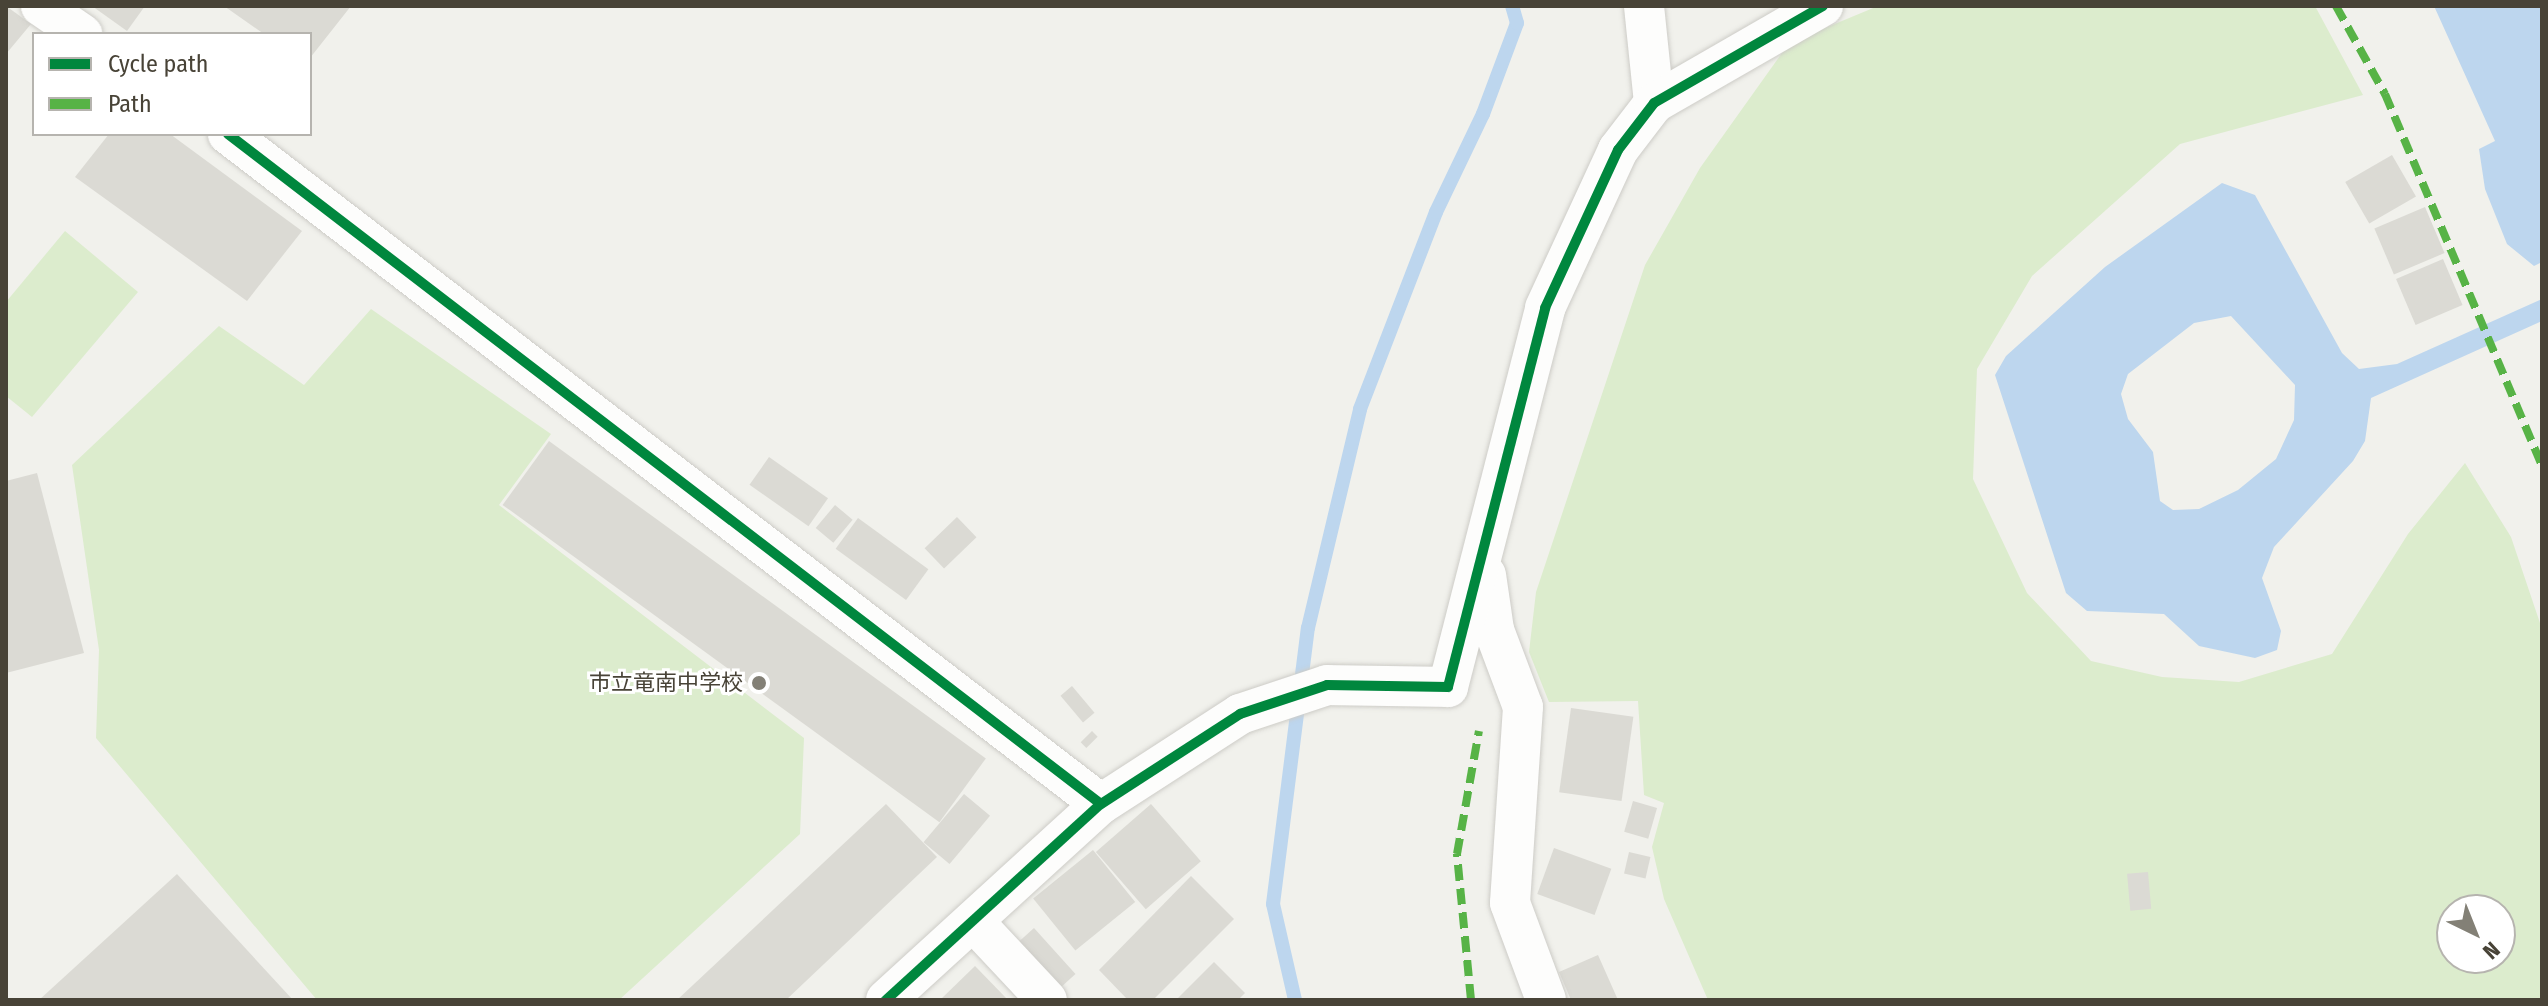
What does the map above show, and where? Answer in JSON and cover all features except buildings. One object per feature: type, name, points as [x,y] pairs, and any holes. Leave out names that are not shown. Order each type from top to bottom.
[{"type":"street","points":[[41,6],[79,32]]},
{"type":"street","points":[[1644,6],[1654,103]]},
{"type":"street","points":[[886,1000],[1101,804],[1142,772],[1240,714],[1327,685],[1448,687],[1465,631],[1545,308],[1618,150],[1654,103],[1823,6]]},
{"type":"street","points":[[231,136],[1101,804]]},
{"type":"street","points":[[1484,555],[1494,630],[1523,707],[1510,903],[1546,1000]]},
{"type":"street","points":[[973,921],[1047,1000]]},
{"type":"green space","points":[[1878,6],[2315,6],[2363,95],[2180,144],[2032,276],[1977,369],[1973,479],[2027,593],[2091,661],[2162,677],[2239,682],[2332,654],[2408,534],[2465,463],[2511,537],[2542,629],[2542,1000],[1708,1000],[1664,899],[1652,847],[1664,803],[1644,795],[1638,701],[1549,702],[1529,652],[1536,592],[1645,265],[1700,168],[1789,43]]},
{"type":"green space","points":[[65,231],[138,292],[32,417],[6,396],[6,302]]},
{"type":"green space","points":[[371,309],[551,434],[499,505],[804,738],[800,834],[619,1000],[317,1000],[96,738],[99,650],[72,465],[219,326],[304,385]]},
{"type":"water","points":[[2434,6],[2542,6],[2542,262],[2534,266],[2507,244],[2485,189],[2479,149],[2495,141]]},
{"type":"water","points":[[2222,183],[2255,195],[2342,353],[2359,369],[2397,364],[2542,299],[2542,321],[2371,398],[2365,441],[2353,461],[2274,547],[2262,578],[2281,631],[2277,650],[2255,658],[2199,646],[2164,614],[2087,611],[2066,593],[1995,375],[2006,356],[2105,267]],"holes":[[[2231,316],[2295,385],[2294,420],[2276,459],[2238,490],[2199,509],[2173,510],[2160,501],[2153,452],[2128,419],[2121,394],[2128,374],[2194,323]]]},
{"type":"waterway","points":[[1295,1000],[1273,904],[1308,628],[1360,409],[1436,212],[1483,114],[1517,23],[1512,6]]},
{"type":"marked path","points":[[2336,6],[2385,94],[2542,466]]},
{"type":"marked path","points":[[1471,1000],[1457,854],[1479,731]]},
{"type":"cycle path","points":[[886,1000],[1101,804],[1240,714],[1327,685],[1448,687],[1545,308],[1618,150],[1654,103],[1823,6]]},
{"type":"cycle path","points":[[231,136],[1101,804]]},
{"type":"place","name":"市立竜南中学校","points":[[759,683]]}]
